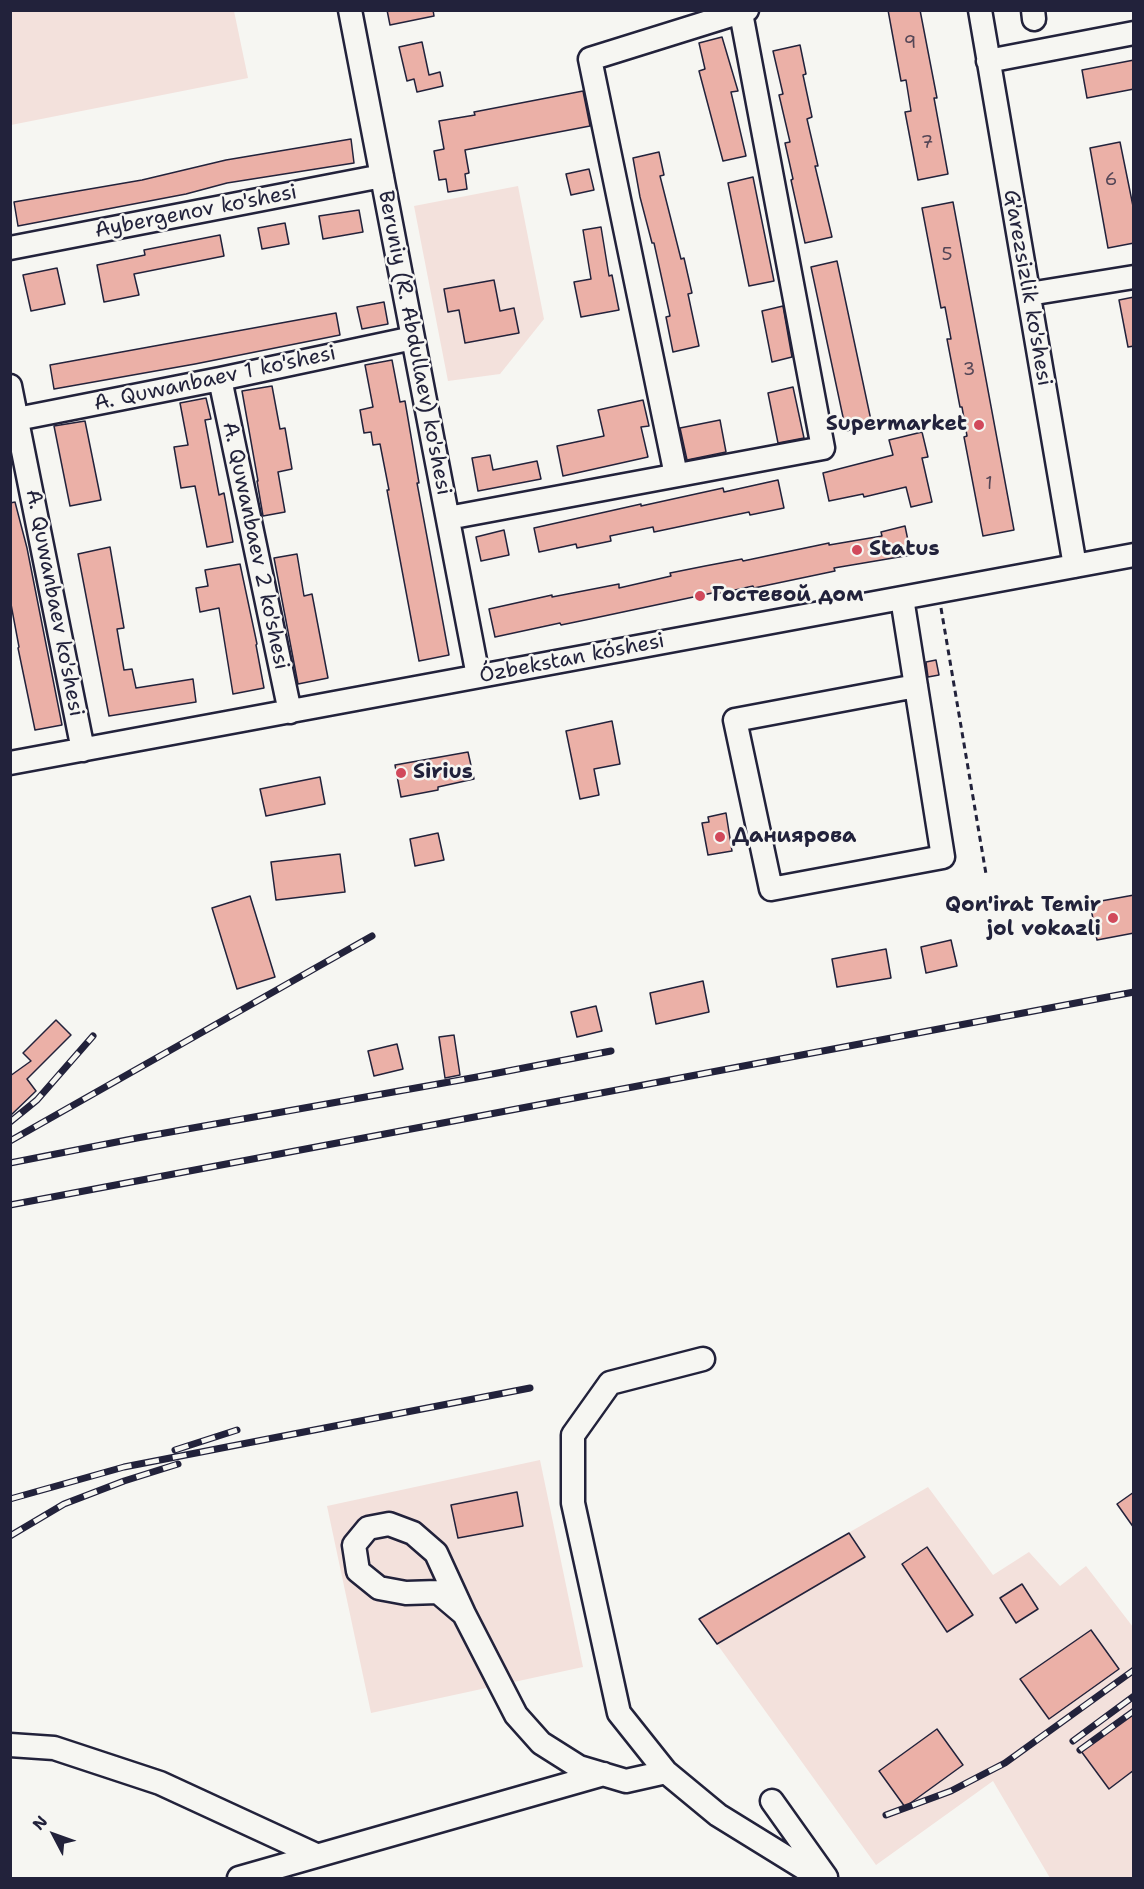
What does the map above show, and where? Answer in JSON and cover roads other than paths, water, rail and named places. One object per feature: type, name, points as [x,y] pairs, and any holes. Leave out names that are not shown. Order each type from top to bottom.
[{"type":"street","name":"Beruniy (R. Abdullaev) ko'shesi","points":[[350,10],[478,676]]},
{"type":"street","name":"G'arezsizlik ko'shesi","points":[[980,10],[1075,566]]},
{"type":"street","points":[[448,518],[824,448],[744,12],[590,59],[676,475]]},
{"type":"street","points":[[988,61],[1134,33]]},
{"type":"street","name":"Aybergenov ko'shesi","points":[[10,248],[382,176]]},
{"type":"street","points":[[1029,294],[1134,277]]},
{"type":"street","name":"A. Quwanbaev 1 ko'shesi","points":[[17,419],[413,338]]},
{"type":"street","name":"A. Quwanbaev 2 ko'shesi","points":[[220,379],[290,712]]},
{"type":"street","name":"A. Quwanbaev ko'shesi","points":[[10,386],[82,750]]},
{"type":"street","name":"Ózbekstan kóshesi","points":[[10,763],[1134,555]]},
{"type":"street","points":[[902,598],[916,686],[943,857],[771,889],[735,720],[916,686]]},
{"type":"street","points":[[703,1359],[610,1383],[573,1435],[573,1503],[619,1713],[666,1772],[718,1815],[820,1878]]},
{"type":"street","points":[[464,1614],[438,1592],[406,1593],[379,1588],[358,1571],[354,1545],[368,1528],[390,1524],[413,1533],[436,1553],[464,1614],[516,1714],[541,1743],[579,1767],[626,1781],[666,1772]]},
{"type":"street","points":[[10,1745],[54,1748],[160,1783],[316,1855]]},
{"type":"street","points":[[239,1878],[604,1774]]},
{"type":"street","points":[[772,1801],[827,1878]]},
{"type":"railway","points":[[10,1141],[372,936]]},
{"type":"railway","points":[[10,1205],[1134,992]]},
{"type":"railway","points":[[10,1122],[37,1100],[93,1036]]},
{"type":"railway","points":[[10,1163],[611,1051]]},
{"type":"railway","points":[[10,1499],[124,1467],[530,1388]]},
{"type":"railway","points":[[175,1450],[237,1430]]},
{"type":"railway","points":[[10,1536],[64,1504],[124,1481],[178,1464]]},
{"type":"railway","points":[[886,1815],[951,1791],[1005,1763],[1134,1670]]},
{"type":"railway","points":[[1073,1741],[1134,1696]]},
{"type":"railway","points":[[1080,1750],[1134,1711]]},
{"type":"place","name":"Supermarket","points":[[979,425]]},
{"type":"place","name":"Status","points":[[857,550]]},
{"type":"place","name":"Гостевой дом","points":[[700,596]]},
{"type":"place","name":"Sirius","points":[[401,773]]},
{"type":"place","name":"Даниярова","points":[[720,837]]},
{"type":"place","name":"Qon'irat Temir jol vokazli","points":[[1113,918]]}]
